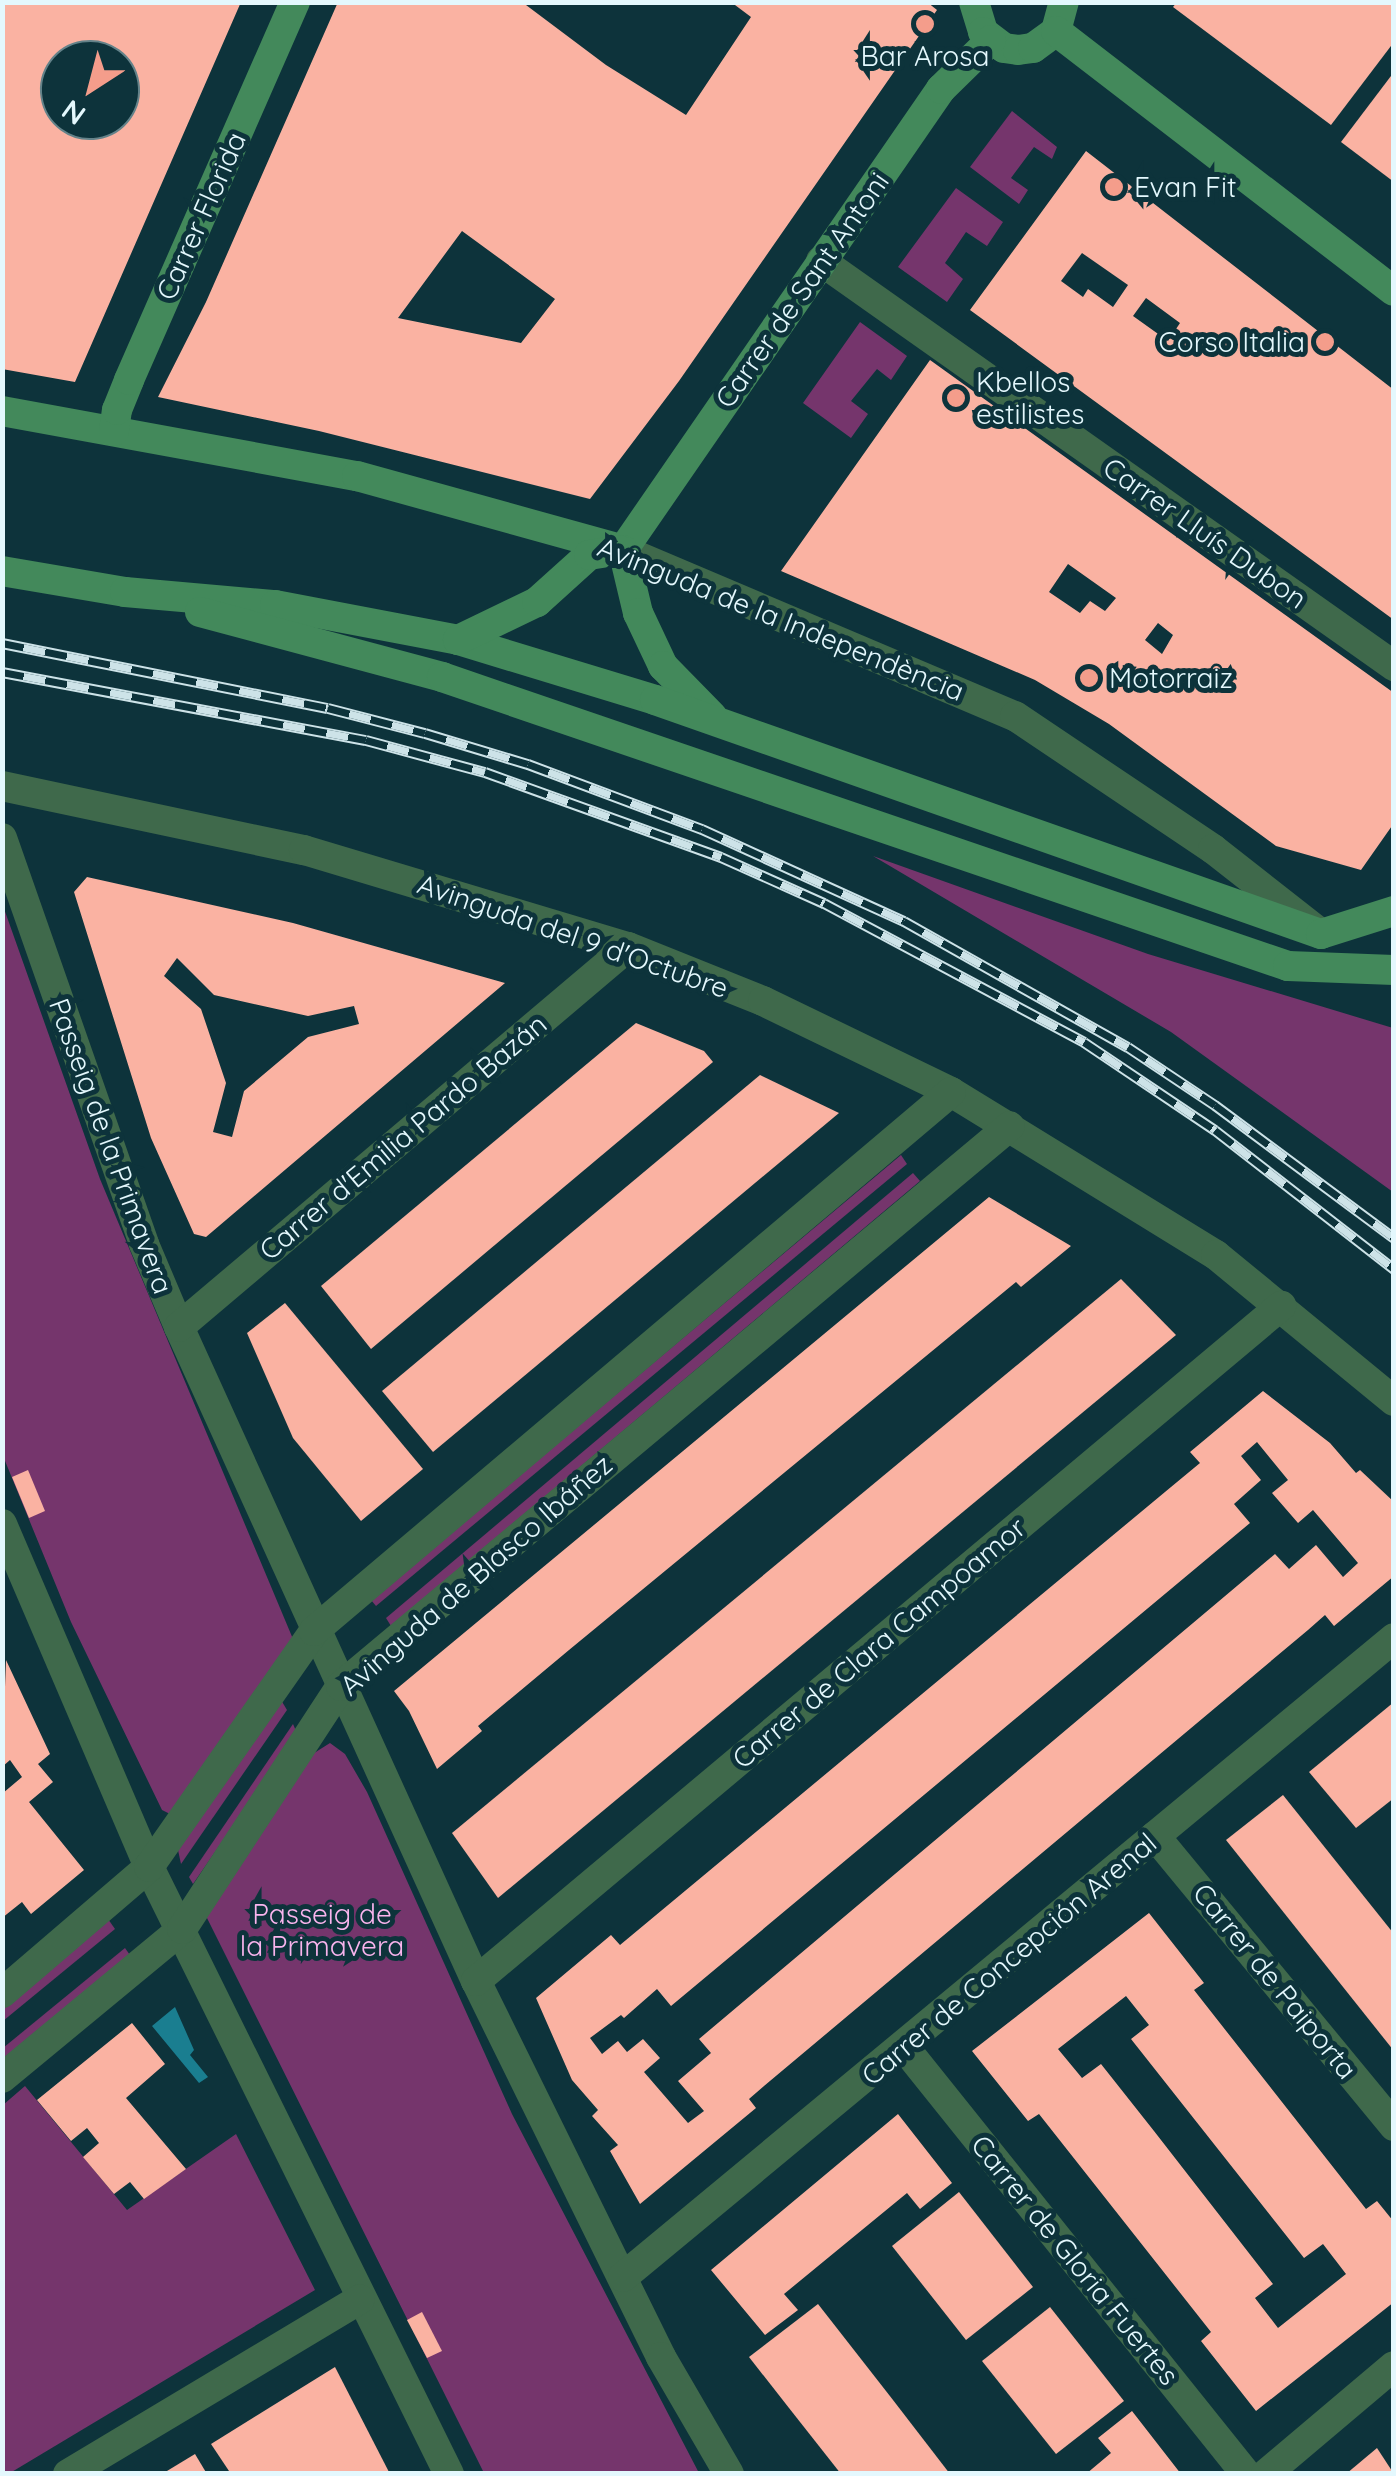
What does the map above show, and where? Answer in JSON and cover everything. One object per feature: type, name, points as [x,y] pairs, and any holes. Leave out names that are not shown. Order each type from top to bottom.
[{"type":"street","name":"Carrer Florida","points":[[114,431],[116,410],[295,2]]},
{"type":"street","points":[[974,2],[977,21],[991,40],[1004,48],[1033,48],[1060,17],[1394,291]]},
{"type":"street","name":"Carrer de Sant Antoni","points":[[624,550],[942,89],[991,40]]},
{"type":"street","name":"Carrer Lluís Dubon","points":[[821,260],[1394,666]]},
{"type":"street","name":"Avinguda de la Independència","points":[[2,411],[357,476],[624,550],[1015,716],[1213,849],[1322,934]]},
{"type":"street","points":[[458,640],[536,602],[589,556],[624,550],[638,613],[663,666],[718,722]]},
{"type":"street","points":[[2,572],[125,592],[275,605],[458,640],[718,722],[1322,934],[1394,911]]},
{"type":"street","points":[[125,592],[442,677],[1288,966],[1394,970]]},
{"type":"street","name":"Avinguda del 9 d'Octubre","points":[[2,786],[304,850],[628,948],[763,1000],[951,1092],[1216,1254],[1394,1401]]},
{"type":"street","name":"Passeig de la Primavera","points":[[2,838],[138,1226],[178,1327],[476,1981],[662,2357],[729,2474]]},
{"type":"street","name":"Carrer d'Emilia Pardo Bazán","points":[[178,1327],[628,948]]},
{"type":"street","name":"Avinguda de Blasco Ibáñez","points":[[2,1992],[149,1867],[314,1631],[951,1092]]},
{"type":"street","name":"Avinguda de Blasco Ibáñez","points":[[2,2078],[182,1929],[340,1686],[1010,1126]]},
{"type":"street","name":"Carrer de Clara Campoamor","points":[[476,1981],[1281,1306]]},
{"type":"street","points":[[2,1524],[12,1572],[149,1867],[449,2474]]},
{"type":"street","name":"Carrer de Concepción Arenal","points":[[623,2277],[1394,1638]]},
{"type":"street","name":"Carrer de Paiporta","points":[[1155,1836],[1394,2126]]},
{"type":"street","name":"Carrer de Gloria Fuertes","points":[[904,2047],[1246,2474]]},
{"type":"street","points":[[68,2474],[360,2299]]},
{"type":"street","points":[[1266,2474],[1394,2366]]},
{"type":"green space","points":[[1012,111],[1057,147],[1052,159],[1034,147],[1011,178],[1028,190],[1019,204],[970,167]]},
{"type":"green space","points":[[956,188],[1003,222],[987,246],[966,232],[945,263],[963,279],[947,302],[898,267]]},
{"type":"green space","points":[[860,322],[907,356],[891,380],[877,369],[851,401],[868,414],[851,438],[803,403]]},
{"type":"green space","points":[[873,856],[1148,954],[1393,1028],[1393,1192],[1171,1032]]},
{"type":"green space","points":[[2,903],[100,1179],[293,1639],[170,1814],[162,1810],[71,1622],[3,1456]]},
{"type":"green space","points":[[901,1155],[907,1164],[376,1606],[371,1600]]},
{"type":"green space","points":[[913,1173],[920,1181],[391,1626],[386,1618]]},
{"type":"green space","points":[[281,1700],[287,1710],[181,1864],[178,1850]]},
{"type":"green space","points":[[293,1724],[297,1733],[193,1884],[189,1877]]},
{"type":"green space","name":"Passeig de la Primavera","points":[[330,1743],[345,1754],[367,1792],[512,2114],[699,2473],[484,2473],[205,1914],[311,1755]]},
{"type":"green space","points":[[108,1919],[115,1929],[3,2021],[3,2005]]},
{"type":"green space","points":[[125,1948],[132,1958],[3,2063],[3,2048]]},
{"type":"green space","points":[[25,2086],[127,2210],[236,2134],[315,2290],[3,2474],[3,2105]]},
{"type":"water","points":[[175,2007],[194,2050],[190,2055],[208,2077],[199,2083],[152,2026]]},
{"type":"building","points":[[2,2],[241,2],[75,382],[2,369]]},
{"type":"building","points":[[338,2],[522,2],[606,65],[686,115],[751,17],[731,2],[927,2],[937,10],[679,381],[590,499],[319,431],[158,397],[206,302]],"holes":[[[462,231],[555,299],[521,343],[398,318]]]},
{"type":"building","points":[[1177,2],[1394,2],[1394,42],[1331,125],[1173,7]]},
{"type":"building","points":[[1394,72],[1394,182],[1341,142]]},
{"type":"building","points":[[1086,151],[1394,390],[1394,620],[970,310]],"holes":[[[1082,253],[1128,285],[1113,307],[1088,289],[1083,297],[1061,281]],[[1146,298],[1180,323],[1168,341],[1133,316]]]},
{"type":"building","points":[[930,360],[1394,693],[1394,823],[1361,870],[1276,846],[1109,724],[1035,680],[781,571]],"holes":[[[1068,564],[1116,598],[1105,611],[1090,601],[1080,613],[1049,592]],[[1158,623],[1173,635],[1162,654],[1145,640]]]},
{"type":"building","points":[[87,877],[293,923],[505,983],[206,1237],[194,1234],[151,1138],[74,892]],"holes":[[[177,958],[214,995],[308,1016],[354,1006],[359,1024],[308,1037],[244,1091],[232,1137],[213,1132],[226,1083],[201,1009],[164,976]]]},
{"type":"building","points":[[636,1023],[704,1051],[713,1062],[371,1349],[321,1286]]},
{"type":"building","points":[[760,1075],[839,1113],[433,1452],[382,1391]]},
{"type":"building","points":[[989,1197],[1071,1246],[1021,1287],[1016,1282],[569,1650],[478,1726],[482,1731],[437,1769],[409,1711],[394,1691]]},
{"type":"building","points":[[1121,1279],[1176,1335],[498,1898],[452,1833]]},
{"type":"building","points":[[285,1303],[423,1469],[361,1521],[293,1438],[247,1333]]},
{"type":"building","points":[[1263,1391],[1330,1443],[1356,1473],[1360,1470],[1394,1502],[1394,1576],[1334,1626],[1325,1615],[764,2086],[749,2099],[756,2108],[640,2204],[610,2151],[618,2145],[592,2116],[598,2110],[572,2080],[536,1998],[611,1935],[620,1945],[1200,1463],[1190,1452]],"holes":[[[1257,1442],[1288,1480],[1272,1493],[1298,1523],[1313,1510],[1358,1563],[1343,1577],[1316,1545],[1289,1569],[1275,1554],[699,2039],[711,2053],[678,2081],[704,2111],[688,2123],[644,2072],[660,2058],[643,2039],[627,2052],[618,2041],[602,2054],[590,2038],[621,2015],[624,2018],[657,1989],[671,2006],[1250,1523],[1234,1504],[1261,1480],[1241,1456]]]},
{"type":"building","points":[[28,1470],[45,1511],[29,1518],[12,1477]]},
{"type":"building","points":[[6,1660],[50,1754],[38,1764],[53,1782],[29,1802],[84,1870],[31,1914],[22,1902],[2,1918],[3,1793],[22,1777],[10,1760],[2,1767]]},
{"type":"building","points":[[1394,1702],[1394,1798],[1356,1828],[1309,1772]]},
{"type":"building","points":[[1283,1795],[1394,1934],[1394,2051],[1226,1840]]},
{"type":"building","points":[[1149,1913],[1204,1983],[1194,1990],[1366,2209],[1377,2201],[1394,2222],[1394,2302],[1256,2411],[1201,2341],[1211,2332],[1039,2114],[1028,2121],[972,2051]],"holes":[[[1126,1996],[1149,2025],[1131,2039],[1304,2258],[1323,2244],[1346,2274],[1278,2328],[1255,2298],[1273,2284],[1154,2131],[1101,2064],[1082,2078],[1058,2049]]]},
{"type":"building","points":[[132,2023],[165,2064],[126,2098],[186,2169],[144,2199],[130,2182],[114,2194],[83,2157],[99,2143],[87,2128],[71,2141],[37,2100]]},
{"type":"building","points":[[898,2114],[952,2183],[920,2209],[907,2193],[784,2294],[798,2310],[765,2335],[711,2270]]},
{"type":"building","points":[[959,2192],[1033,2287],[966,2340],[892,2246]]},
{"type":"building","points":[[818,2304],[950,2474],[841,2474],[749,2357]]},
{"type":"building","points":[[1050,2307],[1124,2401],[1056,2454],[982,2361]]},
{"type":"building","points":[[422,2312],[442,2351],[427,2358],[407,2320]]},
{"type":"building","points":[[335,2367],[390,2474],[231,2474],[211,2444]]},
{"type":"building","points":[[1132,2411],[1181,2474],[1086,2474],[1111,2453],[1098,2438]]},
{"type":"building","points":[[1377,2448],[1394,2474],[1346,2474]]},
{"type":"building","points":[[195,2454],[207,2474],[162,2474]]},
{"type":"railway","points":[[2,643],[328,708],[425,733],[528,764],[702,829],[904,921],[1128,1047],[1215,1105],[1394,1238]]},
{"type":"railway","points":[[2,672],[366,740],[485,772],[721,857],[824,903],[1084,1042],[1215,1130],[1394,1269]]},
{"type":"place","name":"Bar Arosa","points":[[925,24]]},
{"type":"place","name":"Evan Fit","points":[[1114,187]]},
{"type":"place","name":"Corso Italia","points":[[1325,342]]},
{"type":"place","name":"Kbellos estilistes","points":[[956,398]]},
{"type":"place","name":"Motorraiz","points":[[1089,678]]}]
